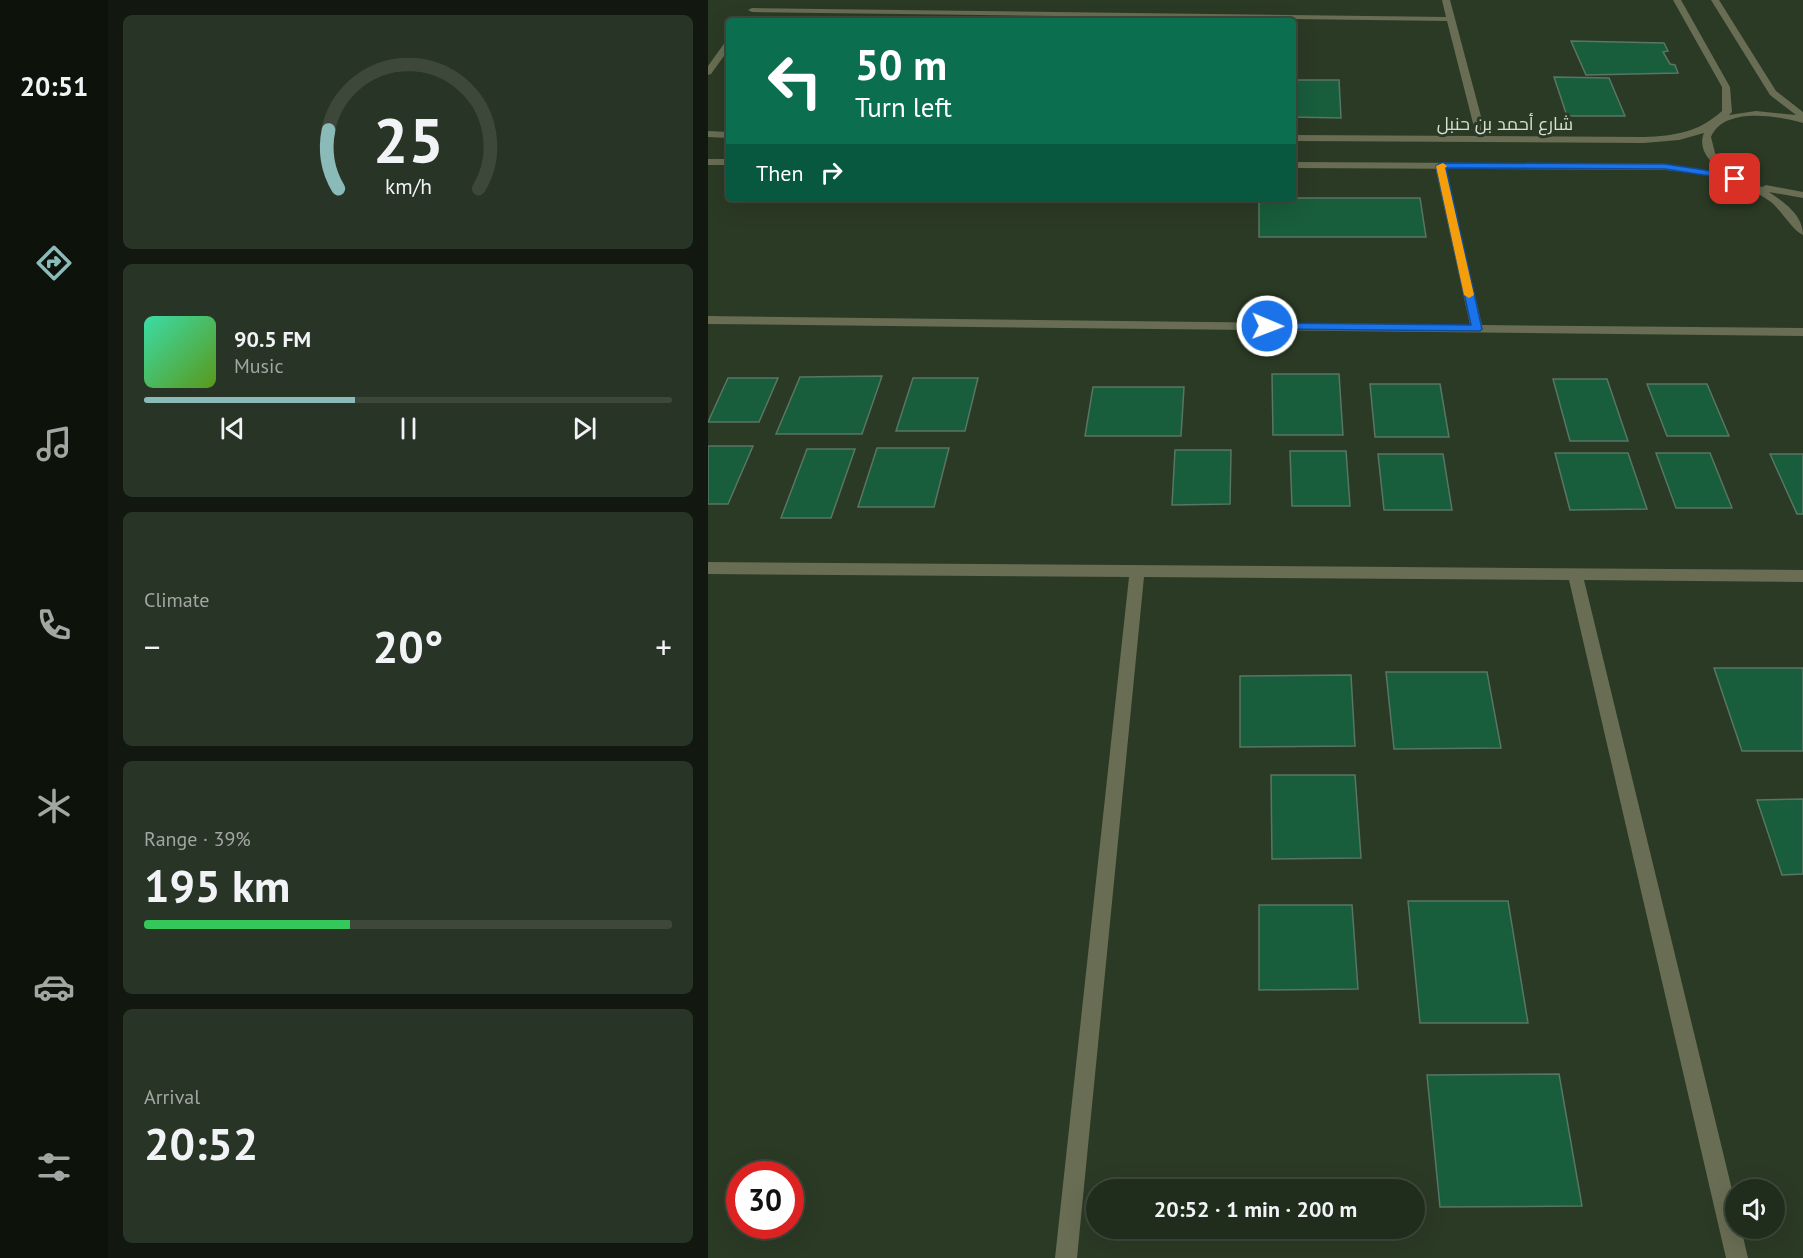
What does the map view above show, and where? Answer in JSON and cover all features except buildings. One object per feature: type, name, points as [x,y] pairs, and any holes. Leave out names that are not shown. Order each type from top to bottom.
[{"type":"street","points":[[760,0],[750,13],[1451,19]]},
{"type":"street","points":[[1446,0],[1482,139]]},
{"type":"street","points":[[1677,0],[1726,87],[1727,112],[1706,135],[1706,147],[1714,161],[1730,173],[1778,200],[1803,232]]},
{"type":"street","points":[[1715,0],[1773,93],[1803,118]]},
{"type":"street","points":[[708,72],[726,47]]},
{"type":"street","name":"شارع أحمد بن حنبل","points":[[1296,138],[1667,140],[1688,137],[1728,118],[1748,114],[1803,118]]},
{"type":"street","points":[[708,134],[726,135]]},
{"type":"street","points":[[708,162],[726,162]]},
{"type":"street","points":[[1296,165],[1665,166],[1718,174],[1780,192],[1803,195]]},
{"type":"street","points":[[1440,166],[1477,329]]},
{"type":"street","points":[[708,320],[1803,332]]},
{"type":"street","points":[[708,568],[1803,576]]},
{"type":"street","points":[[1066,1258],[1137,571]]},
{"type":"street","points":[[1575,574],[1737,1258]]},
{"type":"slow traffic","points":[[1443,166],[1440,166],[1469,295]]},
{"type":"route","points":[[1267,326],[1477,329],[1440,166],[1665,166],[1718,174],[1735,179]]}]
